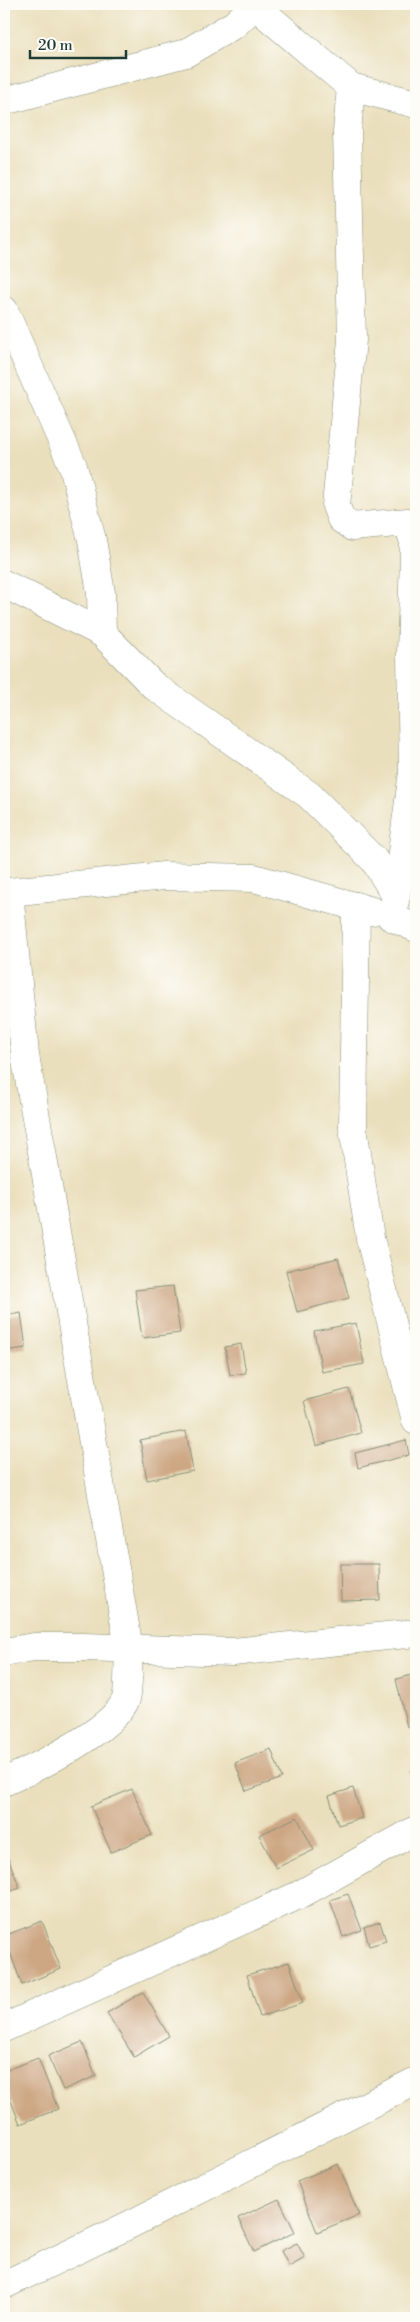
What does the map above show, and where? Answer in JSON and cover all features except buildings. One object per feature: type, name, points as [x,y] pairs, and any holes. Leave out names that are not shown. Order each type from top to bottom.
[{"type":"street","points":[[4,101],[186,53],[235,24],[255,4],[351,87],[416,104]]},
{"type":"street","points":[[351,87],[347,132],[352,340],[336,506],[341,519],[352,527],[412,520],[414,542],[413,772],[393,907]]},
{"type":"street","points":[[4,310],[73,466],[92,540],[101,593],[102,633]]},
{"type":"street","points":[[4,584],[102,633],[154,686],[309,795],[374,860],[393,907],[416,928]]},
{"type":"street","points":[[4,1782],[71,1747],[104,1727],[126,1699],[128,1648],[25,1055],[7,893],[164,876],[254,878],[356,906],[393,907]]},
{"type":"street","points":[[356,906],[353,1128],[370,1238],[416,1421]]},
{"type":"street","points":[[4,1652],[34,1647],[233,1652],[416,1633]]},
{"type":"street","points":[[4,2028],[299,1895],[416,1830]]},
{"type":"street","points":[[4,2285],[147,2216],[416,2081]]}]
